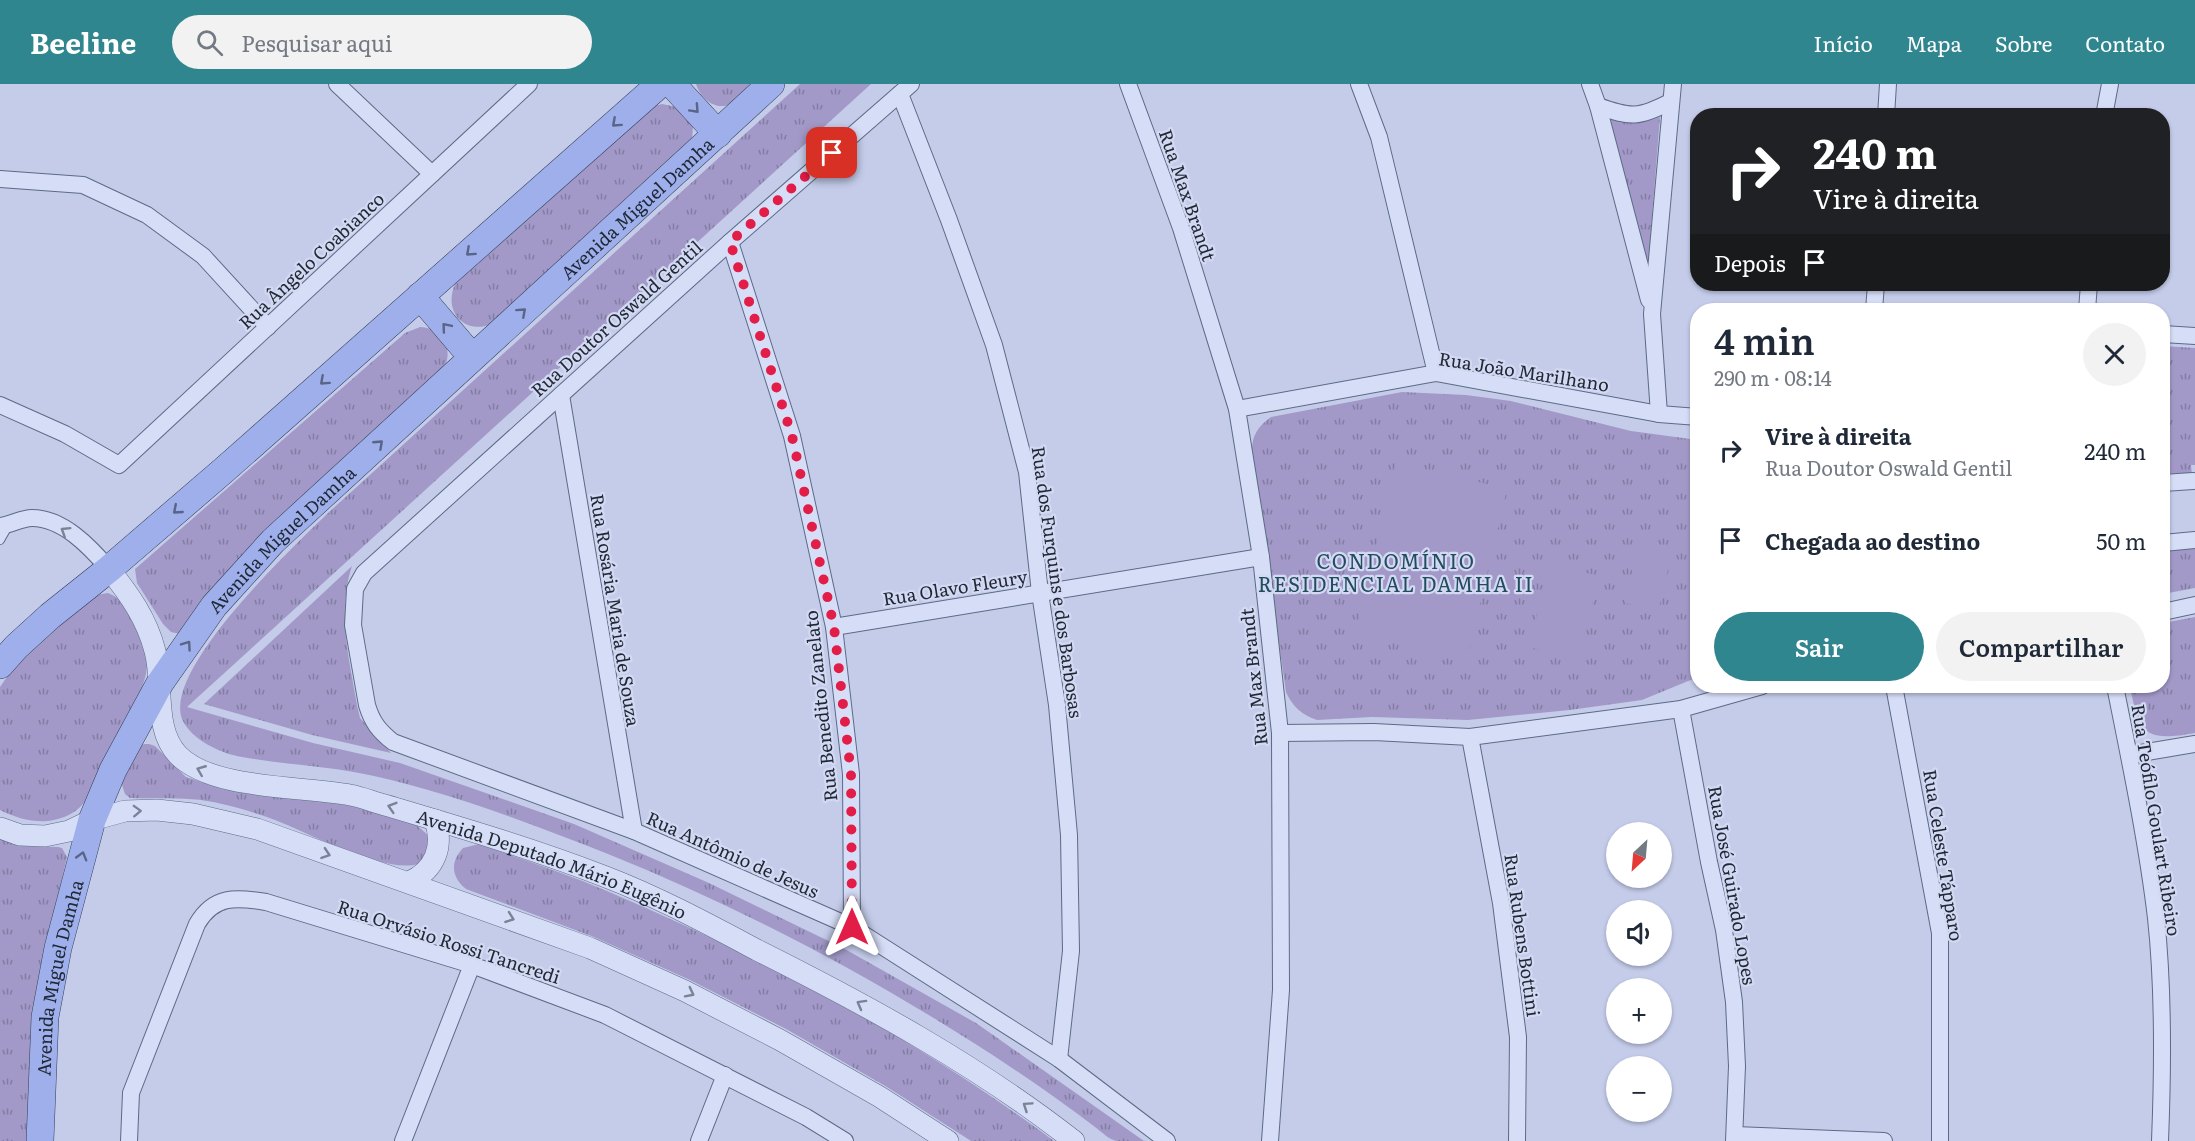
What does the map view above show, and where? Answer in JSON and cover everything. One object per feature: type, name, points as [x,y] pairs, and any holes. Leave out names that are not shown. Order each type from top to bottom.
[{"type":"main road","points":[[0,665],[50,616],[109,569],[660,84]]},
{"type":"main road","points":[[672,84],[718,134]]},
{"type":"main road","name":"Avenida Miguel Damha","points":[[39,1141],[45,1017],[58,948],[92,820],[113,770],[160,683],[214,606],[273,541],[771,84]]},
{"type":"main road","points":[[420,296],[472,357]]},
{"type":"street","points":[[337,84],[432,174]]},
{"type":"street","name":"Rua Ângelo Coabianco","points":[[0,405],[65,434],[119,465],[529,84]]},
{"type":"street","name":"Rua Max Brandt","points":[[1128,84],[1181,228],[1237,409],[1261,556],[1280,734],[1281,990],[1270,1141]]},
{"type":"street","points":[[1359,84],[1378,137],[1436,373]]},
{"type":"street","points":[[1590,84],[1598,106],[1652,314]]},
{"type":"street","points":[[1659,414],[1652,314],[1673,84]]},
{"type":"street","points":[[1886,108],[1888,84]]},
{"type":"street","points":[[2106,108],[2110,84]]},
{"type":"street","name":"Rua Doutor Oswald Gentil","points":[[378,730],[367,705],[352,626],[355,589],[364,573],[730,242],[906,89]]},
{"type":"street","name":"Rua dos Furquins e dos Barbosas","points":[[906,89],[949,220],[994,345],[1027,472],[1040,593],[1057,705],[1069,836],[1071,951],[1059,1059]]},
{"type":"street","points":[[1598,106],[1622,115],[1647,113],[1670,102]]},
{"type":"street","points":[[0,179],[83,185],[147,214],[203,256],[268,327]]},
{"type":"street","name":"Rua Benedito Zanelato","points":[[730,242],[792,436],[834,627],[851,774],[852,927]]},
{"type":"street","points":[[2170,334],[2195,336]]},
{"type":"street","name":"Rua João Marilhano","points":[[1237,409],[1436,373],[1659,414],[1690,416]]},
{"type":"street","name":"Rua Rosária Maria de Souza","points":[[561,395],[634,831]]},
{"type":"street","points":[[2170,483],[2193,481]]},
{"type":"street","points":[[4,526],[30,518],[50,521],[88,545],[109,569]]},
{"type":"street","points":[[2170,542],[2195,540]]},
{"type":"street","name":"Rua Olavo Fleury","points":[[834,627],[1261,556]]},
{"type":"street","name":"Avenida Deputado Mário Eugênio","points":[[109,569],[129,594],[145,622],[155,652],[162,715],[167,736],[177,753],[191,765],[225,778],[352,795],[608,877],[809,976],[913,1033],[1030,1107],[1074,1141]]},
{"type":"street","points":[[2170,610],[2195,605]]},
{"type":"street","points":[[1280,734],[1374,732],[1470,737],[1681,709],[1737,693]]},
{"type":"street","name":"Rua Celeste Tápparo","points":[[1895,693],[1940,933],[1940,1141]]},
{"type":"street","name":"Rua Teófilo Goulart Ribeiro","points":[[2116,693],[2156,919],[2164,1039],[2160,1141]]},
{"type":"street","name":"Rua José Guirado Lopes","points":[[1681,709],[1724,930],[1734,1002],[1737,1066],[1735,1138]]},
{"type":"street","name":"Rua Antômio de Jesus","points":[[378,730],[393,742],[634,831],[852,927],[1059,1059],[1167,1141]]},
{"type":"street","name":"Rua Rubens Bottini","points":[[1470,737],[1501,903],[1518,1037],[1517,1141]]},
{"type":"street","points":[[2129,755],[2195,744]]},
{"type":"street","points":[[0,828],[20,835],[45,836],[69,831],[92,820],[124,811],[157,810],[193,814],[257,828],[590,948],[685,991],[780,1040],[880,1096],[948,1141]]},
{"type":"street","points":[[409,882],[424,873],[435,859],[439,840],[435,820]]},
{"type":"street","points":[[446,895],[443,883],[445,860],[455,843],[470,831]]},
{"type":"street","name":"Rua Orvásio Rossi Tancredi","points":[[129,1141],[131,1093],[197,924],[212,906],[226,899],[240,897],[266,902],[472,965],[605,1015],[806,1117],[845,1141]]},
{"type":"street","points":[[403,1141],[472,965]]},
{"type":"street","points":[[699,1141],[725,1075]]},
{"type":"street","points":[[1735,1138],[1884,1141]]},
{"type":"lane","points":[[0,540],[4,526]]},
{"type":"green space","points":[[696,84],[755,84],[736,101],[721,106],[710,103],[698,90]]},
{"type":"green space","points":[[800,84],[871,84],[187,707],[313,743],[400,763],[574,824],[709,883],[843,948],[976,1023],[1144,1141],[1111,1139],[1046,1091],[980,1047],[878,985],[772,928],[663,877],[522,821],[404,783],[358,773],[258,760],[225,753],[208,745],[192,733],[182,719],[181,697],[192,670],[211,641],[261,580],[328,513]]},
{"type":"green space","points":[[662,104],[677,107],[693,125],[692,141],[492,324],[482,327],[473,326],[458,319],[452,304],[455,284],[654,106]]},
{"type":"green space","points":[[1660,117],[1648,266],[1608,118],[1634,122]]},
{"type":"green space","points":[[420,327],[434,331],[444,340],[448,352],[445,367],[180,634],[171,632],[163,624],[137,583],[135,569],[405,333]]},
{"type":"green space","points":[[2170,346],[2195,348],[2195,465],[2191,465],[2192,475],[2170,473]]},
{"type":"green space","points":[[1402,392],[1466,395],[1511,401],[1631,431],[1690,439],[1690,680],[1642,700],[1468,720],[1372,717],[1317,720],[1307,715],[1291,702],[1286,692],[1252,455],[1254,438],[1262,425],[1271,417]]},
{"type":"green space","points":[[1396,462],[1507,489],[1467,660],[1356,633]]},
{"type":"green space","points":[[1638,545],[1672,553],[1658,611],[1625,603]]},
{"type":"green space","points":[[2195,546],[2195,588],[2170,593],[2170,549]]},
{"type":"green space","points":[[1550,564],[1599,576],[1578,660],[1529,647]]},
{"type":"green space","points":[[352,566],[345,601],[345,618],[357,705],[360,718],[391,753],[312,735],[204,704]]},
{"type":"green space","points":[[108,593],[124,603],[134,618],[147,661],[144,683],[139,695],[95,785],[80,807],[56,820],[28,820],[0,810],[0,687],[19,659],[96,595]]},
{"type":"green space","points":[[2195,617],[2195,733],[2178,736],[2154,735],[2147,731],[2137,715],[2131,693],[2170,693],[2170,622]]},
{"type":"green space","points":[[144,744],[155,746],[186,777],[224,789],[348,805],[415,824],[428,835],[429,851],[418,864],[403,866],[386,863],[346,851],[275,820],[211,801],[130,798],[125,794],[121,782],[137,748]]},
{"type":"green space","points":[[0,839],[23,846],[62,848],[67,857],[44,956],[28,1141],[0,1141]]},
{"type":"green space","points":[[479,844],[607,891],[724,944],[781,973],[838,1003],[948,1068],[1054,1141],[971,1141],[887,1087],[786,1029],[690,980],[594,937],[466,889],[457,880],[454,864],[463,848]]},
{"type":"district","name":"CONDOMÍNIO RESIDENCIAL DAMHA II","points":[[1396,572]]},
{"type":"route","points":[[832,153],[730,242],[792,436],[834,627],[851,774],[852,927]]}]
